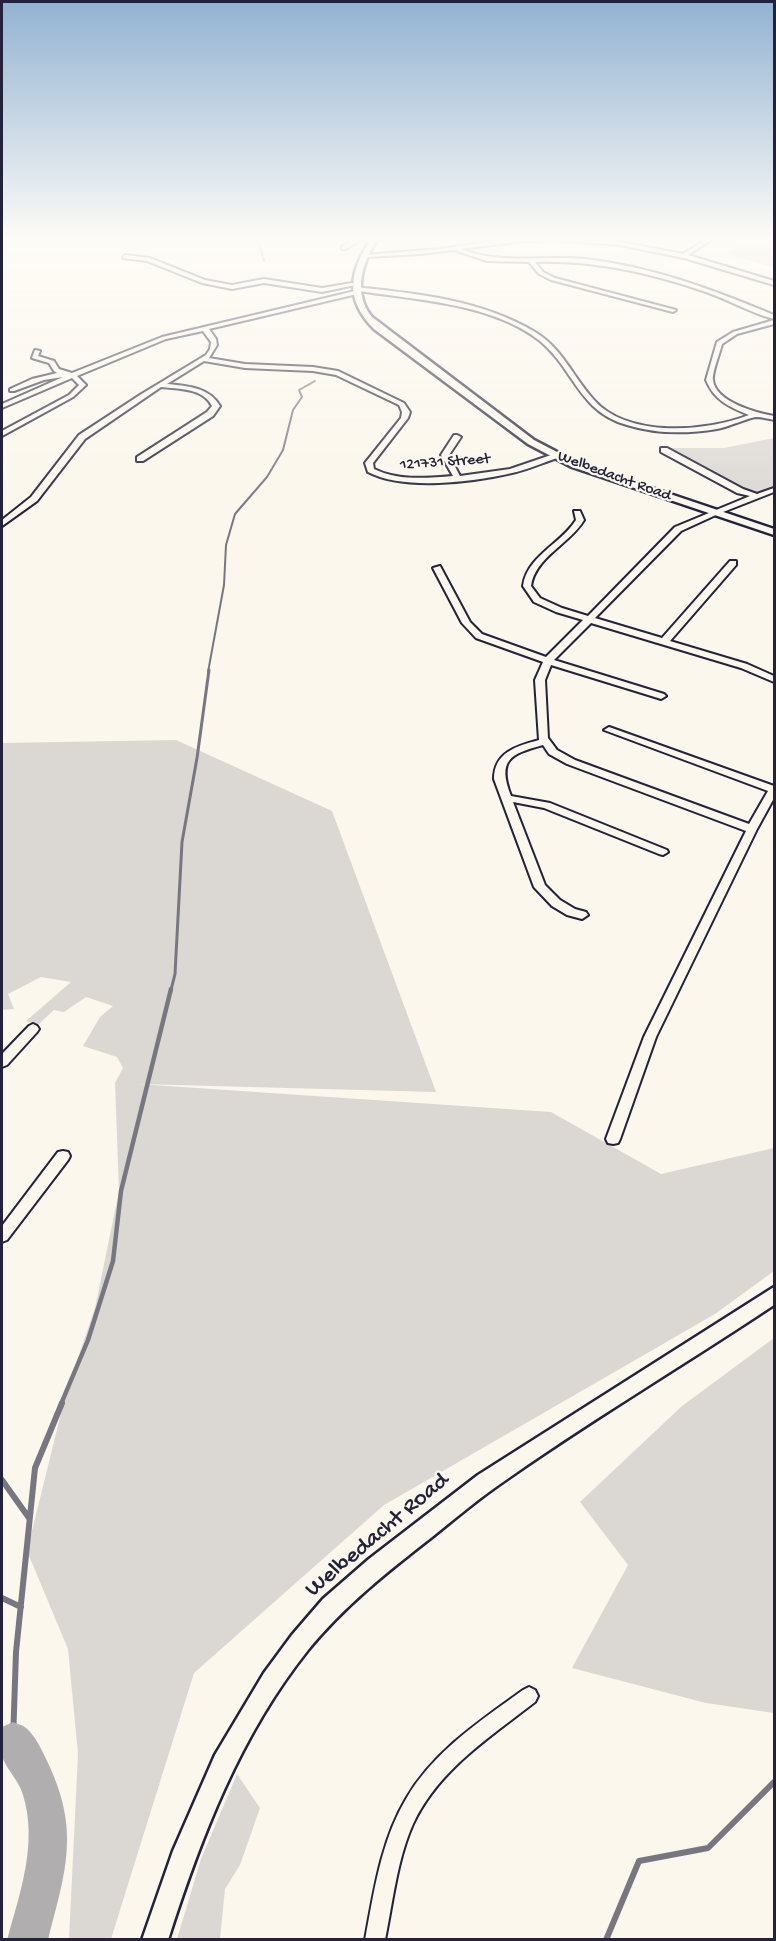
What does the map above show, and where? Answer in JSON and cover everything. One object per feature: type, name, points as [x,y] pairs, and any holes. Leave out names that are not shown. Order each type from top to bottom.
[{"type":"street","points":[[2,406],[149,344],[205,328],[213,337],[214,348],[204,358],[82,437],[34,499],[2,524]]},
{"type":"street","name":"Welbedacht Road","points":[[378,328],[520,434],[554,456],[774,532]]},
{"type":"street","points":[[523,328],[554,349],[596,407],[620,420],[658,428],[687,430],[727,425],[754,415]]},
{"type":"street","points":[[754,328],[724,339],[717,348],[710,387],[718,397],[754,415],[774,418]]},
{"type":"street","points":[[37,351],[34,357],[52,362],[56,370],[64,375]]},
{"type":"street","name":"121731 Street","points":[[204,358],[245,366],[324,370],[355,379],[399,402],[406,412],[404,418],[369,463],[373,472],[381,477],[401,481],[457,477],[512,470],[554,456]]},
{"type":"street","points":[[2,434],[77,392],[83,385],[73,375],[64,375],[35,379],[12,390]]},
{"type":"street","points":[[140,459],[210,414],[216,406],[213,399],[205,394],[160,385]]},
{"type":"street","points":[[457,437],[445,455],[457,477]]},
{"type":"street","points":[[664,450],[732,487],[757,496]]},
{"type":"street","points":[[752,829],[700,812],[571,762],[553,752],[544,742],[540,680],[548,661],[675,531],[715,512],[774,490]]},
{"type":"street","points":[[577,513],[580,520],[575,529],[536,566],[526,582],[531,594],[542,603],[589,620],[744,666],[774,679]]},
{"type":"street","points":[[664,642],[733,562]]},
{"type":"street","points":[[437,568],[466,623],[474,633],[493,643],[661,696]]},
{"type":"street","points":[[609,730],[774,790],[752,829],[650,1037],[613,1139]]},
{"type":"street","points":[[544,742],[514,752],[502,762],[499,774],[506,798],[543,891],[556,903],[571,912],[582,915]]},
{"type":"street","points":[[506,798],[539,802],[663,852]]},
{"type":"street","points":[[2,1062],[33,1029]]},
{"type":"street","points":[[2,1236],[31,1207],[63,1156]]},
{"type":"street","name":"Welbedacht Road","points":[[155,1940],[176,1872],[208,1797],[240,1732],[278,1673],[332,1606],[387,1559],[492,1477],[774,1295]]},
{"type":"street","points":[[375,1940],[396,1850],[411,1807],[433,1776],[459,1749],[529,1696]]},
{"type":"shaded area","points":[[774,438],[774,490],[757,496],[748,494],[666,448],[724,448]]},
{"type":"shaded area","points":[[176,740],[332,811],[436,1092],[138,1084],[551,1112],[661,1174],[774,1148],[774,1271],[715,1314],[384,1505],[194,1673],[111,1939],[69,1939],[78,1754],[68,1649],[27,1551],[66,1393],[95,1308],[119,1191],[115,1083],[123,1068],[117,1057],[83,1046],[100,1017],[113,1006],[86,997],[64,1012],[54,1010],[38,1025],[26,1021],[71,982],[41,977],[8,994],[14,1009],[2,1010],[2,743]]},
{"type":"shaded area","points":[[774,1338],[774,1713],[706,1703],[572,1668],[628,1565],[580,1502],[682,1406]]},
{"type":"shaded area","points":[[237,1774],[260,1808],[240,1865],[225,1889],[220,1939],[177,1939],[201,1859]]},
{"type":"waterway","points":[[208,672],[224,585],[226,545],[235,514],[267,477],[283,450],[293,410],[302,397],[299,390],[315,381]]},
{"type":"waterway","points":[[171,990],[175,974],[182,842],[209,670]]},
{"type":"waterway","points":[[61,1404],[88,1340],[113,1261],[121,1191],[171,989]]},
{"type":"waterway","points":[[21,1607],[35,1468],[62,1403]]},
{"type":"waterway","points":[[2,1480],[29,1518]]},
{"type":"waterway","points":[[2,1598],[21,1607]]},
{"type":"waterway","points":[[13,1741],[16,1652],[21,1607]]},
{"type":"waterway","points":[[13,1741],[30,1767],[41,1791],[47,1814],[46,1861],[27,1940]]},
{"type":"waterway","points":[[606,1940],[639,1861],[708,1848],[774,1782]]}]
